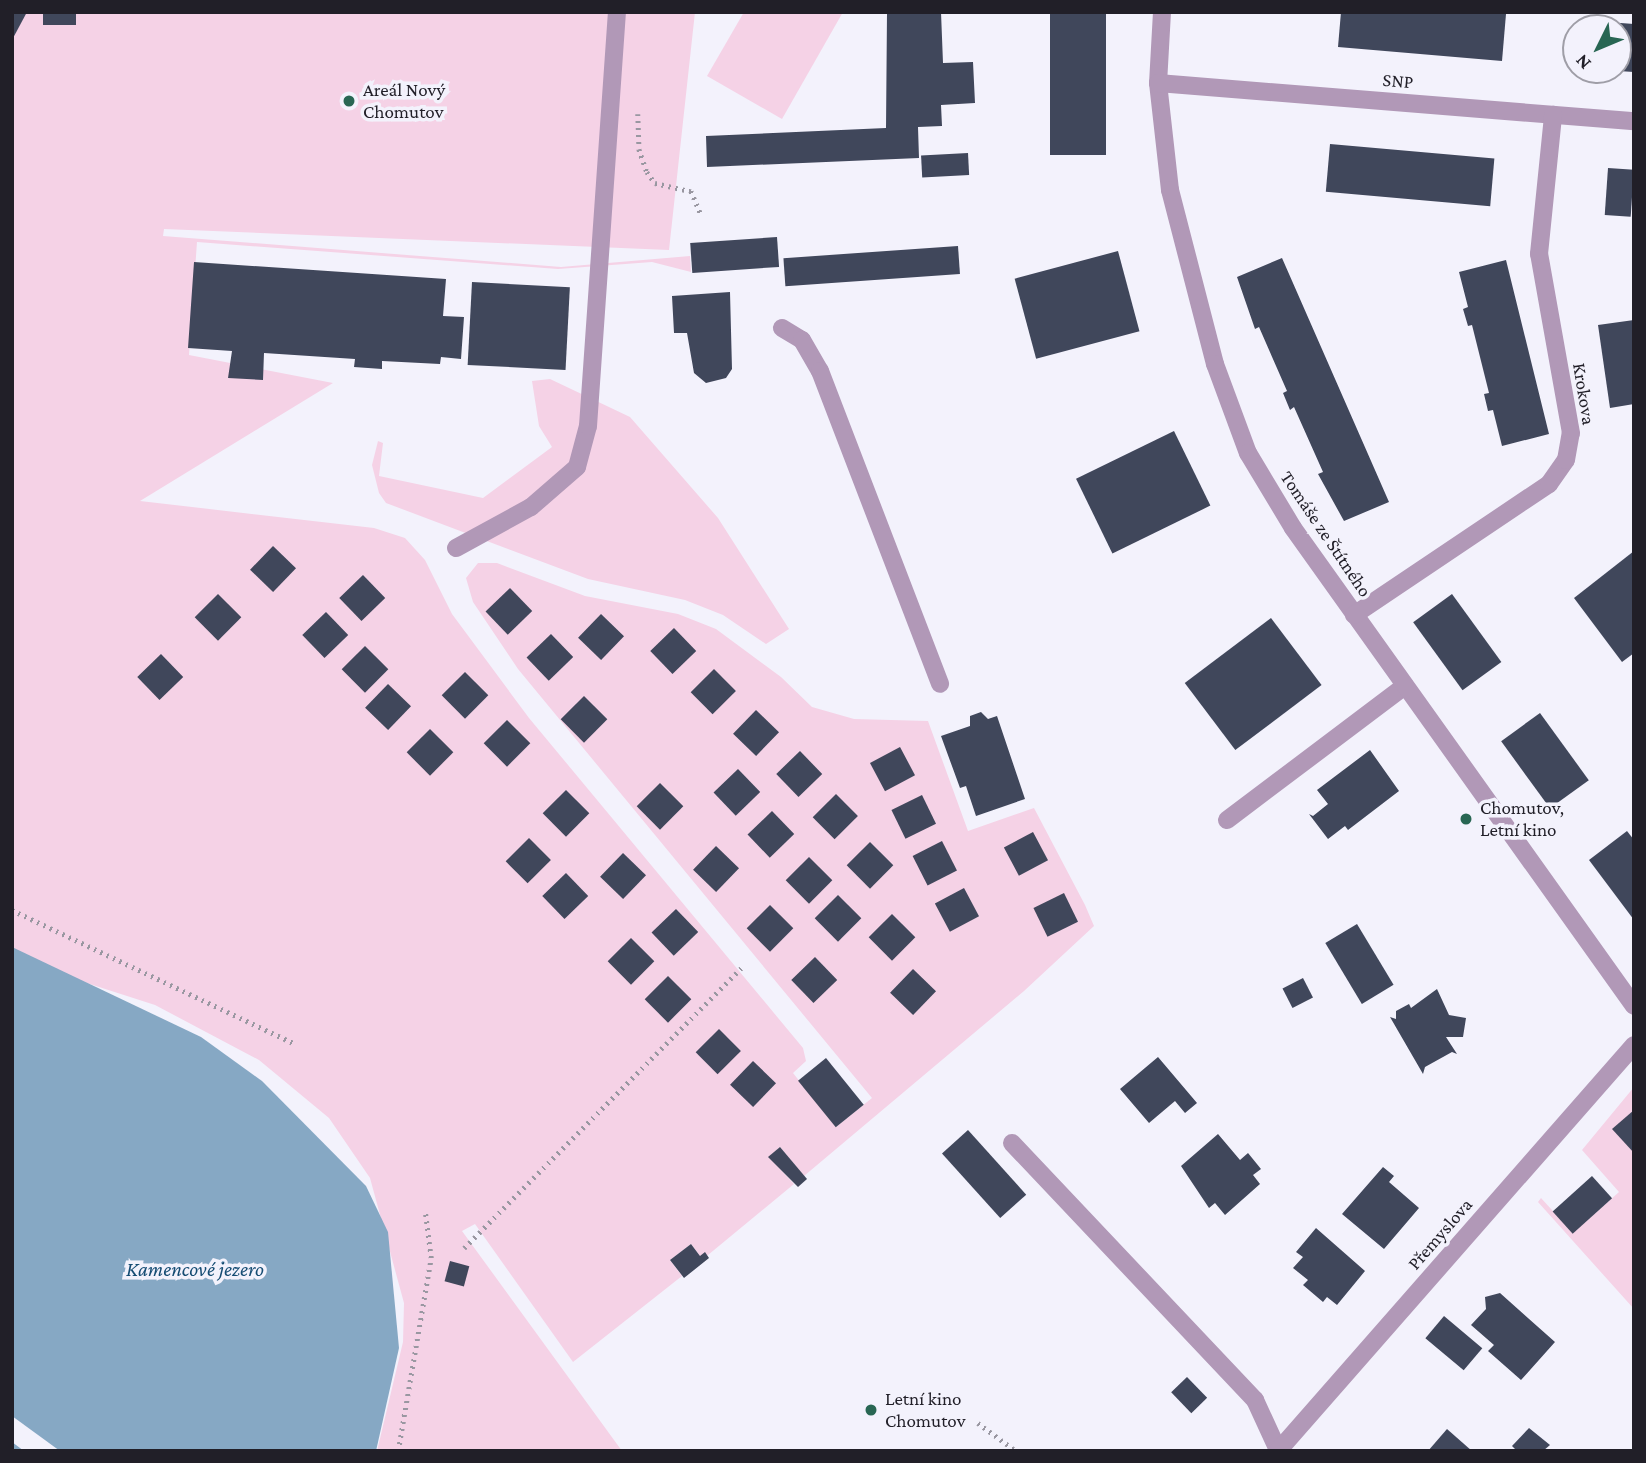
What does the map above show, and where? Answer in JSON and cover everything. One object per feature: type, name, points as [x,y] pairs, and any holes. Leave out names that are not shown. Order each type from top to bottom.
[{"type":"street","points":[[456,548],[531,507],[577,467],[588,426],[617,12]]},
{"type":"street","name":"Tomáše ze Štítného","points":[[1162,12],[1158,83],[1181,242],[1229,410],[1248,453],[1293,528],[1634,1006]]},
{"type":"street","name":"SNP","points":[[1158,83],[1634,121]]},
{"type":"street","name":"Krokova","points":[[1354,615],[1549,484],[1566,460],[1571,433],[1539,254],[1553,115]]},
{"type":"street","points":[[782,328],[802,340],[820,371],[940,684]]},
{"type":"street","points":[[1227,820],[1405,685]]},
{"type":"street","name":"Přemyslova","points":[[1278,1451],[1634,1045]]},
{"type":"street","points":[[1012,1143],[1255,1400],[1278,1451]]},
{"type":"path","points":[[637,110],[639,149],[647,172],[656,183],[691,191],[701,215]]},
{"type":"path","points":[[12,910],[293,1043]]},
{"type":"path","points":[[464,1248],[741,967]]},
{"type":"path","points":[[398,1451],[431,1258],[425,1211]]},
{"type":"path","points":[[978,1423],[1016,1451]]},
{"type":"shaded area","points":[[12,12],[695,12],[669,250],[164,229],[163,236],[561,267],[690,256],[691,272],[652,262],[558,269],[197,242],[189,355],[333,383],[140,501],[374,528],[405,538],[425,560],[452,614],[529,718],[803,1048],[806,1061],[793,1073],[836,1127],[872,1098],[518,669],[473,602],[466,578],[478,563],[497,563],[585,596],[678,614],[716,629],[781,677],[812,707],[854,719],[928,721],[968,831],[1034,808],[1094,926],[1024,991],[804,1176],[780,1147],[769,1157],[794,1184],[708,1255],[700,1256],[691,1244],[670,1260],[682,1276],[573,1362],[475,1224],[462,1231],[622,1451],[377,1451],[403,1342],[404,1303],[370,1178],[329,1118],[259,1060],[155,1005],[12,959]]},
{"type":"shaded area","points":[[744,12],[843,12],[782,119],[707,76]]},
{"type":"shaded area","points":[[550,379],[630,417],[718,518],[789,629],[766,644],[723,615],[685,600],[588,579],[386,503],[379,493],[372,465],[378,441],[383,443],[379,476],[483,498],[552,447],[539,426],[532,381]]},
{"type":"shaded area","points":[[1634,1087],[1634,1309],[1538,1202],[1541,1198],[1573,1233],[1619,1192],[1582,1150]]},
{"type":"water","name":"Kamencové jezero","points":[[12,947],[201,1037],[262,1081],[366,1186],[388,1232],[399,1348],[376,1451],[12,1451]]},
{"type":"pier","points":[[12,1416],[60,1451],[24,1451],[12,1442]]},
{"type":"building","points":[[12,12],[27,12],[12,40]]},
{"type":"building","points":[[43,12],[76,12],[76,25],[43,25]]},
{"type":"building","points":[[887,12],[941,12],[943,63],[973,62],[975,103],[941,105],[942,126],[918,127],[919,158],[707,167],[706,136],[886,128]]},
{"type":"building","points":[[1050,12],[1106,12],[1106,155],[1050,155]]},
{"type":"building","points":[[1341,12],[1506,14],[1502,61],[1338,47]]},
{"type":"building","points":[[1632,24],[1634,24],[1632,72]]},
{"type":"building","points":[[1330,144],[1494,158],[1490,206],[1326,192]]},
{"type":"building","points":[[968,153],[969,175],[922,177],[921,155]]},
{"type":"building","points":[[1608,168],[1634,170],[1631,217],[1605,215]]},
{"type":"building","points":[[777,237],[779,267],[692,273],[690,243]]},
{"type":"building","points":[[958,246],[960,274],[785,286],[783,258]]},
{"type":"building","points":[[1118,251],[1139,331],[1036,359],[1015,279]]},
{"type":"building","points":[[1282,258],[1389,502],[1344,521],[1318,474],[1323,472],[1294,407],[1290,410],[1283,393],[1287,391],[1259,327],[1255,329],[1237,277]]},
{"type":"building","points":[[1506,260],[1549,434],[1502,446],[1493,410],[1488,411],[1484,394],[1489,393],[1472,325],[1468,326],[1463,309],[1468,307],[1459,272]]},
{"type":"building","points":[[194,262],[446,279],[443,316],[464,317],[461,359],[441,357],[440,364],[382,361],[382,369],[354,367],[355,359],[264,353],[263,380],[228,378],[232,351],[188,348]]},
{"type":"building","points":[[472,282],[570,287],[566,370],[468,365]]},
{"type":"building","points":[[730,292],[732,369],[726,378],[706,383],[694,373],[687,333],[674,333],[672,296]]},
{"type":"building","points":[[1634,320],[1634,404],[1610,408],[1598,325]]},
{"type":"building","points":[[1174,431],[1210,506],[1112,553],[1076,479]]},
{"type":"building","points":[[273,546],[296,568],[273,592],[250,570]]},
{"type":"building","points":[[1634,551],[1634,653],[1622,662],[1574,598]]},
{"type":"building","points":[[363,575],[385,598],[361,621],[339,598]]},
{"type":"building","points":[[510,588],[532,611],[508,635],[486,612]]},
{"type":"building","points":[[218,594],[241,617],[218,641],[195,617]]},
{"type":"building","points":[[1452,594],[1501,662],[1463,690],[1413,622]]},
{"type":"building","points":[[326,612],[348,635],[324,658],[302,635]]},
{"type":"building","points":[[601,614],[624,636],[601,660],[578,638]]},
{"type":"building","points":[[1271,618],[1322,685],[1235,750],[1185,683]]},
{"type":"building","points":[[674,628],[696,651],[672,674],[650,651]]},
{"type":"building","points":[[551,634],[573,657],[549,681],[527,658]]},
{"type":"building","points":[[365,646],[388,669],[365,693],[342,669]]},
{"type":"building","points":[[161,654],[183,677],[159,700],[137,677]]},
{"type":"building","points":[[714,669],[736,691],[713,714],[691,692]]},
{"type":"building","points":[[465,672],[488,695],[465,719],[442,695]]},
{"type":"building","points":[[388,684],[411,706],[388,730],[365,708]]},
{"type":"building","points":[[584,696],[607,719],[584,743],[561,719]]},
{"type":"building","points":[[756,710],[779,732],[756,756],[733,734]]},
{"type":"building","points":[[981,712],[988,719],[997,716],[1025,799],[976,816],[966,786],[960,788],[941,736],[970,726],[970,716]]},
{"type":"building","points":[[1540,713],[1589,780],[1550,808],[1501,741]]},
{"type":"building","points":[[507,720],[530,743],[507,767],[484,743]]},
{"type":"building","points":[[430,729],[453,752],[430,776],[407,752]]},
{"type":"building","points":[[900,747],[915,775],[885,791],[870,763]]},
{"type":"building","points":[[1370,750],[1399,791],[1348,830],[1345,826],[1328,839],[1309,814],[1313,816],[1328,804],[1317,790]]},
{"type":"building","points":[[800,751],[822,774],[798,797],[776,774]]},
{"type":"building","points":[[738,769],[760,792],[736,816],[714,793]]},
{"type":"building","points":[[660,783],[683,806],[660,830],[637,806]]},
{"type":"building","points":[[566,790],[589,813],[566,837],[543,813]]},
{"type":"building","points":[[836,794],[858,816],[835,839],[813,817]]},
{"type":"building","points":[[922,795],[936,824],[905,839],[891,810]]},
{"type":"building","points":[[772,811],[794,834],[770,858],[748,835]]},
{"type":"building","points":[[1627,831],[1634,840],[1634,920],[1589,860]]},
{"type":"building","points":[[1033,832],[1048,860],[1019,876],[1004,847]]},
{"type":"building","points":[[529,838],[551,860],[528,883],[506,861]]},
{"type":"building","points":[[942,841],[957,870],[928,885],[913,856]]},
{"type":"building","points":[[870,842],[893,865],[870,889],[847,865]]},
{"type":"building","points":[[716,846],[739,868],[716,892],[693,870]]},
{"type":"building","points":[[623,853],[646,875],[623,899],[600,877]]},
{"type":"building","points":[[809,857],[832,880],[809,904],[786,880]]},
{"type":"building","points":[[566,873],[588,896],[564,919],[542,896]]},
{"type":"building","points":[[964,888],[979,916],[950,932],[935,903]]},
{"type":"building","points":[[1064,893],[1078,922],[1047,937],[1033,908]]},
{"type":"building","points":[[838,895],[861,918],[838,942],[815,918]]},
{"type":"building","points":[[770,905],[793,928],[770,952],[747,928]]},
{"type":"building","points":[[676,909],[698,932],[674,956],[652,933]]},
{"type":"building","points":[[892,914],[915,937],[892,961],[869,937]]},
{"type":"building","points":[[1357,924],[1394,985],[1362,1004],[1325,943]]},
{"type":"building","points":[[631,938],[654,961],[631,985],[608,961]]},
{"type":"building","points":[[815,957],[837,980],[813,1003],[791,980]]},
{"type":"building","points":[[913,969],[936,991],[913,1015],[890,993]]},
{"type":"building","points":[[668,976],[691,999],[668,1023],[645,999]]},
{"type":"building","points":[[1303,978],[1313,998],[1292,1008],[1283,988]]},
{"type":"building","points":[[1437,989],[1449,1015],[1466,1018],[1463,1037],[1446,1037],[1457,1054],[1452,1052],[1425,1067],[1423,1074],[1390,1017],[1396,1019],[1396,1011],[1409,1004],[1411,1008]]},
{"type":"building","points":[[719,1029],[741,1051],[718,1074],[696,1052]]},
{"type":"building","points":[[1158,1057],[1197,1103],[1185,1113],[1175,1101],[1149,1123],[1120,1089]]},
{"type":"building","points":[[826,1058],[864,1105],[836,1127],[798,1081]]},
{"type":"building","points":[[753,1061],[776,1083],[753,1107],[730,1085]]},
{"type":"building","points":[[1634,1110],[1634,1153],[1612,1129]]},
{"type":"building","points":[[968,1130],[1026,1195],[1000,1218],[942,1153]]},
{"type":"building","points":[[1218,1134],[1240,1160],[1248,1153],[1261,1169],[1253,1175],[1260,1184],[1225,1215],[1215,1203],[1209,1208],[1181,1166]]},
{"type":"building","points":[[780,1147],[807,1179],[798,1187],[768,1157]]},
{"type":"building","points":[[1383,1167],[1394,1176],[1389,1182],[1419,1208],[1384,1249],[1342,1214]]},
{"type":"building","points":[[1592,1176],[1612,1198],[1573,1234],[1553,1211]]},
{"type":"building","points":[[1316,1228],[1365,1271],[1337,1305],[1327,1297],[1323,1302],[1303,1285],[1308,1280],[1293,1268],[1303,1257],[1296,1252]]},
{"type":"building","points":[[691,1244],[700,1256],[705,1252],[709,1258],[684,1278],[670,1260]]},
{"type":"building","points":[[450,1261],[469,1266],[464,1286],[445,1281]]},
{"type":"building","points":[[1500,1293],[1555,1342],[1521,1380],[1488,1351],[1494,1345],[1471,1325],[1486,1309],[1485,1297]]},
{"type":"building","points":[[1444,1316],[1482,1348],[1464,1370],[1425,1338]]},
{"type":"building","points":[[1187,1377],[1207,1398],[1191,1413],[1171,1392]]},
{"type":"building","points":[[1529,1428],[1550,1445],[1543,1451],[1517,1451],[1512,1446]]},
{"type":"building","points":[[1447,1429],[1472,1451],[1428,1451]]},
{"type":"place","name":"Areál Nový Chomutov","points":[[349,101]]},
{"type":"place","name":"Chomutov, Letní kino","points":[[1466,819]]},
{"type":"place","name":"Letní kino Chomutov","points":[[871,1410]]}]
